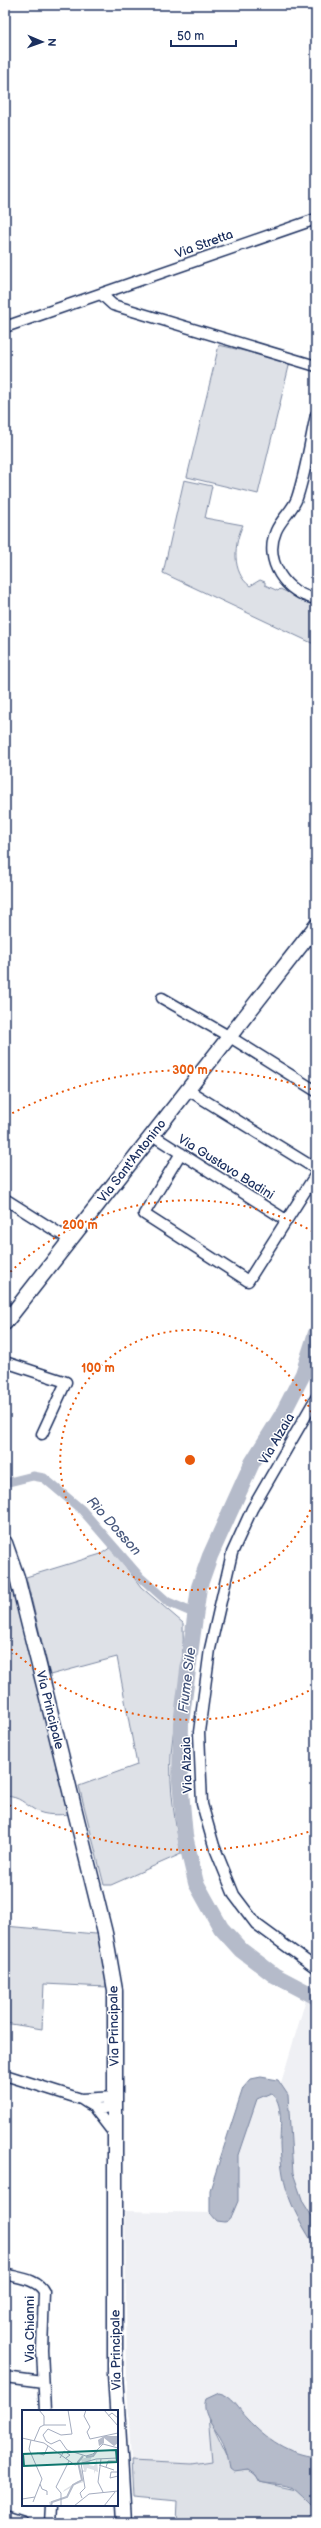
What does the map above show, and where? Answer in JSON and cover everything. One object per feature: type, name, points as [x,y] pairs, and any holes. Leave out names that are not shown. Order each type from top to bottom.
[{"type":"main road","name":"Via Sant'Antonino","points":[[5,1323],[316,926]]},
{"type":"main road","name":"Via Principale","points":[[6,1549],[18,1577],[112,1968],[114,1990],[115,2101],[115,2374],[117,2410]]},
{"type":"main road","name":"Via Principale","points":[[118,2424],[124,2523]]},
{"type":"street","name":"Via Stretta","points":[[5,327],[102,295],[316,219]]},
{"type":"street","points":[[102,295],[113,305],[316,366]]},
{"type":"street","points":[[316,415],[311,458],[298,497],[276,530],[272,553],[276,569],[287,585],[303,596],[316,600]]},
{"type":"street","points":[[162,998],[230,1037],[316,1091]]},
{"type":"street","points":[[188,1090],[316,1169]]},
{"type":"street","name":"Via Gustavo Badini","points":[[152,1135],[286,1220]]},
{"type":"street","points":[[182,1153],[144,1214],[248,1280],[316,1174]]},
{"type":"street","points":[[5,1199],[70,1240]]},
{"type":"street","points":[[5,1362],[66,1382],[42,1434]]},
{"type":"street","name":"Via Alzaia","points":[[316,1398],[252,1509],[232,1553],[210,1649],[199,1732],[202,1804],[216,1852],[234,1895],[256,1924],[316,1968]]},
{"type":"street","points":[[5,2075],[81,2099],[115,2101]]},
{"type":"street","points":[[81,2099],[95,2109],[115,2135]]},
{"type":"street","points":[[95,2109],[102,2110],[115,2101]]},
{"type":"street","name":"Via Chianni","points":[[5,2274],[34,2282],[42,2286],[44,2292],[43,2382],[45,2410]]},
{"type":"street","points":[[5,2377],[43,2382]]},
{"type":"street","points":[[50,2523],[51,2506]]},
{"type":"street","points":[[5,2517],[24,2523]]},
{"type":"shaded area","points":[[219,345],[290,362],[258,494],[187,477]]},
{"type":"shaded area","points":[[184,480],[212,486],[205,518],[243,525],[236,549],[236,557],[240,573],[250,586],[260,580],[265,582],[265,585],[278,591],[280,589],[316,605],[316,645],[163,573]]},
{"type":"shaded area","points":[[111,1547],[141,1587],[183,1623],[183,1656],[171,1754],[173,1804],[181,1854],[111,1885],[104,1885],[79,1786],[137,1765],[117,1657],[50,1675],[26,1577],[101,1554]]},
{"type":"shaded area","points":[[5,1559],[70,1814],[57,1815],[39,1812],[18,1799],[5,1796]]},
{"type":"shaded area","points":[[5,1926],[96,1934],[99,1932],[106,1965],[106,1987],[44,1984],[42,2029],[5,2023]]},
{"type":"shaded area","points":[[306,1999],[316,2004],[316,2223],[303,2202],[293,2173],[288,2095],[281,2083]]},
{"type":"shaded area","points":[[267,2093],[275,2096],[278,2102],[282,2165],[287,2195],[316,2248],[316,2457],[293,2453],[278,2445],[248,2420],[229,2397],[206,2408],[213,2461],[192,2464],[131,2461],[127,2383],[125,2211],[210,2213],[211,2216],[230,2220],[233,2216],[238,2188],[238,2155],[254,2104],[257,2099]]},
{"type":"shaded area","points":[[208,2415],[227,2455],[243,2470],[249,2470],[260,2482],[296,2490],[316,2502],[316,2523],[176,2523],[177,2501],[133,2497],[131,2461],[192,2464],[212,2461]]},
{"type":"water","points":[[261,2077],[278,2080],[288,2095],[293,2173],[303,2202],[316,2223],[316,2248],[295,2210],[286,2188],[281,2161],[280,2109],[275,2097],[271,2093],[257,2099],[238,2155],[238,2201],[230,2220],[225,2222],[217,2221],[210,2213],[210,2190],[243,2088],[251,2079]]},
{"type":"water","points":[[219,2393],[224,2394],[232,2400],[248,2419],[270,2439],[296,2453],[316,2457],[316,2505],[312,2506],[296,2490],[290,2487],[260,2482],[256,2475],[249,2470],[234,2472],[230,2469],[223,2443],[208,2419],[205,2409],[206,2399]]},
{"type":"waterway","name":"Fiume Sile","points":[[316,1333],[303,1374],[282,1415],[252,1463],[210,1556],[199,1587],[181,1723],[180,1780],[185,1836],[196,1883],[221,1928],[241,1950],[274,1975],[316,1997]]},
{"type":"waterway","name":"Rio Dosson","points":[[5,1483],[33,1476],[44,1478],[82,1510],[140,1577],[168,1602],[196,1614]]}]
